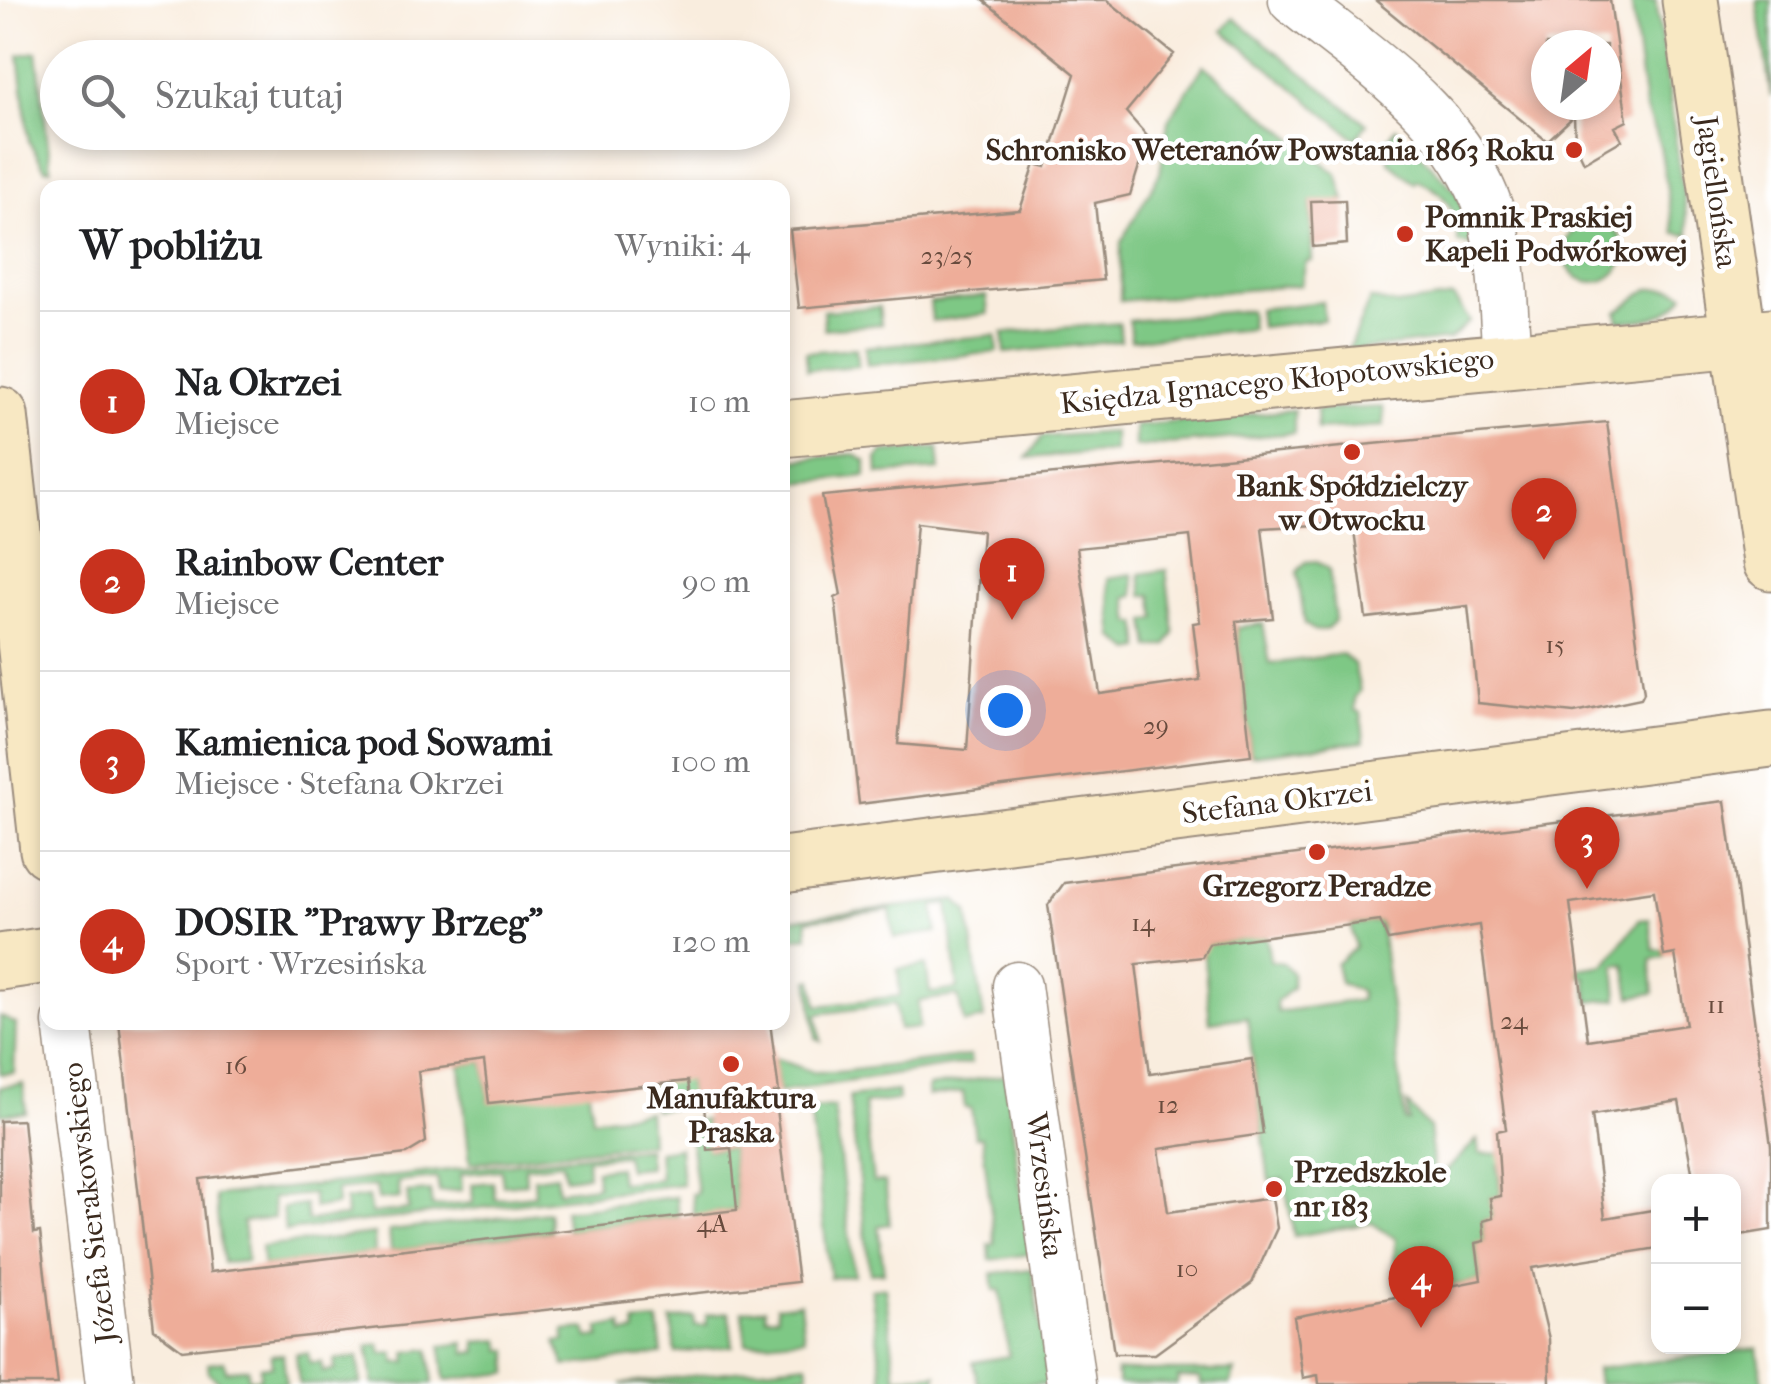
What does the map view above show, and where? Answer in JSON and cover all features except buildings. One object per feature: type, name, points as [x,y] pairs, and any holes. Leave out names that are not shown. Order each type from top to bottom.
[{"type":"street","points":[[1293,0],[1427,110],[1466,158],[1491,214],[1507,358]]},
{"type":"street","name":"Jagiellońska","points":[[1690,0],[1754,338],[1771,562]]},
{"type":"street","name":"Księdza Ignacego Kłopotowskiego","points":[[790,428],[1507,358],[1754,338]]},
{"type":"street","points":[[0,415],[20,511],[40,753]]},
{"type":"street","name":"Stefana Okrzei","points":[[790,864],[1771,739]]},
{"type":"street","points":[[0,962],[40,956]]},
{"type":"street","name":"Wrzesińska","points":[[1017,986],[1070,1384]]},
{"type":"street","name":"Józefa Sierakowskiego","points":[[68,1030],[110,1384]]},
{"type":"green space","points":[[1631,0],[1656,0],[1689,235],[1674,233],[1660,145],[1645,108]]},
{"type":"green space","points":[[1757,0],[1771,0],[1771,97]]},
{"type":"green space","points":[[1234,18],[1367,124],[1356,139],[1223,31]]},
{"type":"green space","points":[[37,52],[40,150],[49,150],[51,169],[45,169],[29,142],[19,55]]},
{"type":"green space","points":[[1204,65],[1337,174],[1345,200],[1311,202],[1312,261],[1306,262],[1301,285],[1120,301],[1121,242],[1160,173],[1168,121]]},
{"type":"green space","points":[[1396,128],[1457,193],[1475,245],[1458,243],[1453,212],[1436,190],[1417,180],[1415,183],[1389,162],[1387,141]]},
{"type":"green space","points":[[1594,222],[1616,230],[1624,252],[1616,274],[1594,282],[1572,274],[1564,252],[1572,230]]},
{"type":"green space","points":[[1649,289],[1675,289],[1685,294],[1672,308],[1656,316],[1619,321],[1617,312]]},
{"type":"green space","points":[[986,296],[988,314],[932,321],[930,302]]},
{"type":"green space","points":[[1453,297],[1470,321],[1450,339],[1348,351],[1370,299],[1397,305]]},
{"type":"green space","points":[[1322,302],[1324,320],[1260,327],[1258,309]]},
{"type":"green space","points":[[879,307],[881,324],[824,329],[823,311]]},
{"type":"green space","points":[[1249,310],[1251,329],[1131,340],[1129,321]]},
{"type":"green space","points":[[1119,323],[1121,341],[1005,353],[1003,333]]},
{"type":"green space","points":[[996,335],[998,352],[867,365],[865,347]]},
{"type":"green space","points":[[856,348],[858,366],[807,370],[806,352]]},
{"type":"green space","points":[[1383,407],[1384,426],[1317,430],[1316,410]]},
{"type":"green space","points":[[1294,410],[1294,433],[1135,447],[1135,426]]},
{"type":"green space","points":[[1114,432],[1114,451],[1027,458],[1042,437]]},
{"type":"green space","points":[[938,448],[940,470],[878,474],[877,459],[883,452]]},
{"type":"green space","points":[[854,454],[866,461],[866,476],[790,483],[790,460]]},
{"type":"green space","points":[[1317,561],[1329,569],[1335,620],[1327,629],[1315,631],[1305,624],[1297,572],[1306,562]]},
{"type":"green space","points":[[1166,570],[1174,633],[1167,645],[1150,648],[1146,621],[1156,618],[1152,595],[1143,595],[1140,574]]},
{"type":"green space","points":[[1133,574],[1134,595],[1127,597],[1131,623],[1138,623],[1141,649],[1132,651],[1114,637],[1108,578]]},
{"type":"green space","points":[[1263,624],[1270,664],[1342,654],[1354,664],[1360,691],[1355,697],[1355,710],[1361,713],[1364,741],[1251,755],[1237,627]]},
{"type":"green space","points":[[955,900],[968,912],[984,1019],[964,1023],[958,996],[918,1001],[919,1028],[899,1030],[895,1004],[817,1014],[821,1041],[816,1039],[809,980],[813,979],[818,1006],[900,996],[898,969],[926,965],[930,993],[958,989],[948,904],[934,906],[937,932],[894,938],[890,910],[807,920],[808,936],[790,939],[790,919]]},
{"type":"green space","points":[[1649,919],[1654,950],[1663,950],[1664,956],[1651,960],[1654,993],[1631,997],[1625,964],[1615,965],[1618,999],[1589,1002],[1586,977],[1579,976],[1578,969],[1605,965],[1639,920]]},
{"type":"green space","points":[[1380,921],[1405,1121],[1409,1121],[1407,1104],[1429,1128],[1435,1182],[1477,1140],[1479,1153],[1500,1154],[1501,1164],[1497,1165],[1501,1196],[1490,1198],[1493,1218],[1483,1221],[1485,1241],[1476,1244],[1481,1280],[1402,1295],[1394,1256],[1396,1239],[1372,1223],[1294,1236],[1284,1179],[1269,1181],[1247,1017],[1210,1022],[1203,945],[1266,935],[1270,961],[1283,963],[1292,973],[1292,988],[1276,1002],[1277,1012],[1361,1000],[1360,991],[1340,983],[1336,964],[1355,948],[1351,925]]},
{"type":"green space","points":[[0,1016],[16,1024],[14,1073],[0,1074]]},
{"type":"green space","points":[[683,1037],[691,1105],[654,1110],[651,1083]]},
{"type":"green space","points":[[970,1056],[971,1063],[779,1092],[774,1058],[813,1072],[838,1072]]},
{"type":"green space","points":[[484,1062],[489,1102],[588,1081],[592,1119],[648,1111],[650,1143],[470,1163],[460,1065]]},
{"type":"green space","points":[[1005,1075],[1030,1254],[990,1260],[989,1245],[995,1244],[982,1137],[975,1137],[971,1108],[965,1108],[963,1092],[928,1096],[928,1087]]},
{"type":"green space","points":[[23,1084],[26,1112],[0,1114],[0,1087]]},
{"type":"green space","points":[[897,1091],[898,1100],[864,1104],[873,1182],[885,1182],[890,1224],[878,1226],[884,1272],[870,1273],[849,1097]]},
{"type":"green space","points":[[834,1107],[854,1275],[830,1278],[810,1109]]},
{"type":"green space","points":[[705,1120],[708,1150],[731,1148],[737,1210],[694,1216],[692,1194],[697,1193],[688,1121]]},
{"type":"green space","points":[[647,1148],[649,1167],[628,1169],[625,1155],[587,1159],[588,1175],[565,1178],[562,1163],[525,1167],[526,1183],[503,1185],[501,1170],[461,1174],[462,1190],[439,1192],[437,1178],[398,1182],[400,1198],[378,1200],[376,1186],[336,1190],[337,1205],[314,1208],[312,1194],[272,1198],[274,1218],[243,1222],[247,1261],[223,1263],[215,1196]]},
{"type":"green space","points":[[679,1148],[682,1184],[285,1231],[282,1208],[305,1205],[307,1221],[346,1217],[345,1200],[368,1197],[371,1214],[409,1210],[407,1193],[430,1191],[432,1207],[473,1203],[472,1184],[493,1182],[495,1199],[535,1195],[534,1178],[556,1175],[558,1191],[597,1186],[596,1170],[618,1167],[620,1183],[660,1179],[658,1151]]},
{"type":"green space","points":[[676,1197],[678,1217],[567,1230],[564,1210]]},
{"type":"green space","points":[[548,1212],[550,1231],[391,1251],[389,1231]]},
{"type":"green space","points":[[374,1234],[375,1253],[263,1266],[261,1247]]},
{"type":"green space","points":[[1032,1269],[1048,1384],[978,1384],[973,1362],[1009,1356],[1000,1290],[994,1290],[992,1274]]},
{"type":"green space","points":[[885,1287],[896,1377],[937,1374],[936,1384],[883,1384],[871,1289]]},
{"type":"green space","points":[[800,1303],[804,1338],[746,1344],[742,1311],[765,1308],[766,1317],[778,1316],[777,1306]]},
{"type":"green space","points":[[729,1312],[733,1346],[676,1353],[671,1320],[694,1317],[695,1326],[707,1325],[706,1315]]},
{"type":"green space","points":[[658,1321],[662,1354],[565,1366],[556,1342],[565,1341],[564,1331],[586,1329],[588,1338],[600,1337],[599,1328],[622,1325],[623,1334],[636,1332],[635,1323]]},
{"type":"green space","points":[[500,1340],[502,1350],[509,1350],[509,1373],[445,1380],[441,1346],[464,1343],[466,1353],[477,1352],[476,1342]]},
{"type":"green space","points":[[380,1344],[382,1354],[394,1353],[396,1363],[407,1362],[406,1352],[429,1349],[433,1383],[373,1384],[368,1346]]},
{"type":"green space","points":[[1758,1348],[1763,1384],[1598,1384],[1596,1369],[1712,1354],[1741,1354],[1741,1350]]},
{"type":"green space","points":[[308,1353],[310,1363],[321,1362],[323,1372],[335,1370],[334,1360],[358,1357],[361,1384],[299,1384],[296,1354]]},
{"type":"green space","points":[[283,1354],[286,1384],[216,1384],[218,1380],[209,1373],[208,1363],[224,1361],[226,1371],[248,1368],[248,1379],[260,1378],[260,1367],[272,1366],[271,1355]]},
{"type":"green space","points":[[807,1363],[809,1374],[723,1384],[621,1384]]},
{"type":"green space","points":[[1116,1371],[1235,1371],[1230,1384],[1201,1384],[1200,1378],[1178,1377],[1177,1384],[1118,1384]]},
{"type":"place","name":"Schronisko Weteranów Powstania 1863 Roku","points":[[1574,150]]},
{"type":"place","name":"Pomnik Praskiej Kapeli Podwórkowej","points":[[1405,234]]},
{"type":"place","name":"Bank Spółdzielczy w Otwocku","points":[[1352,452]]},
{"type":"place","name":"Rainbow Center","points":[[1544,560]]},
{"type":"place","name":"Na Okrzei","points":[[1012,620]]},
{"type":"place","name":"Grzegorz Peradze","points":[[1317,852]]},
{"type":"place","name":"Kamienica pod Sowami","points":[[1587,889]]},
{"type":"place","name":"Manufaktura Praska","points":[[731,1064]]},
{"type":"place","name":"Przedszkole nr 183","points":[[1274,1189]]},
{"type":"place","name":"DOSIR \"Prawy Brzeg\"","points":[[1421,1328]]}]
